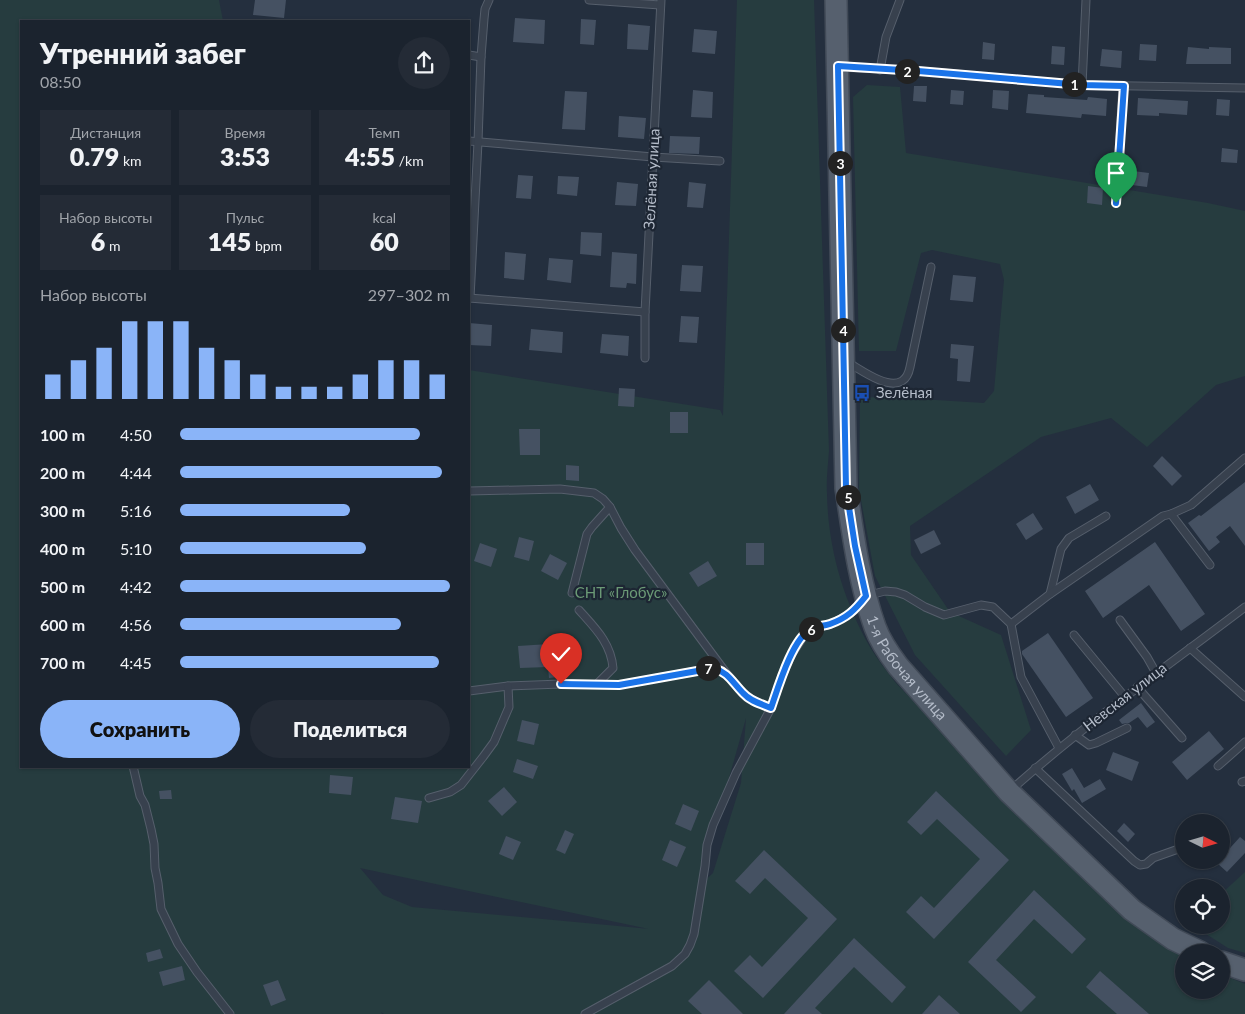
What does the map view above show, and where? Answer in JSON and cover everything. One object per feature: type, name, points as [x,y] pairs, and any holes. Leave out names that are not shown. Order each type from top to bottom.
[{"type":"main road","name":"1-я Рабочая улица","points":[[836,0],[846,488],[855,546],[875,628],[885,648],[898,666],[1009,792],[1132,910],[1185,944]]},
{"type":"main road","points":[[1230,965],[1245,970]]},
{"type":"lane","points":[[470,281],[481,57],[485,9],[489,0]]},
{"type":"lane","points":[[589,0],[661,3]]},
{"type":"lane","points":[[880,70],[886,37],[900,0]]},
{"type":"lane","points":[[1082,85],[1086,0]]},
{"type":"lane","name":"Зелёная улица","points":[[646,358],[645,312],[661,3]]},
{"type":"lane","points":[[470,54],[481,57]]},
{"type":"lane","points":[[838,66],[1082,85],[1245,88]]},
{"type":"lane","points":[[1116,203],[1124,86]]},
{"type":"lane","points":[[470,141],[720,161]]},
{"type":"lane","points":[[844,360],[884,382],[902,381],[907,376],[931,267]]},
{"type":"lane","points":[[470,298],[645,312]]},
{"type":"lane","points":[[1011,624],[1050,594],[1163,516],[1191,505],[1244,458]]},
{"type":"lane","points":[[470,491],[560,489],[594,493],[603,499],[610,507],[635,550],[743,694],[771,708]]},
{"type":"lane","points":[[572,592],[587,534],[610,507]]},
{"type":"lane","points":[[1171,514],[1210,565]]},
{"type":"lane","points":[[1050,594],[1061,549],[1069,538],[1106,516]]},
{"type":"lane","points":[[585,1014],[672,966],[686,954],[694,934],[707,845],[713,825],[736,773],[771,708],[792,654],[809,630],[828,625],[847,616],[856,609],[866,596],[885,591],[896,592],[944,615],[981,605],[993,607],[1011,624],[1021,677],[1059,748]]},
{"type":"lane","points":[[579,610],[602,635],[613,658],[614,668],[597,684]]},
{"type":"lane","name":"Невская улица","points":[[1009,792],[1075,735],[1137,687],[1244,610]]},
{"type":"lane","points":[[1120,620],[1156,673]]},
{"type":"lane","points":[[1074,635],[1125,697]]},
{"type":"lane","points":[[1190,648],[1245,697]]},
{"type":"lane","points":[[470,691],[508,686],[630,684],[714,668],[727,674]]},
{"type":"lane","points":[[429,798],[450,792],[461,785],[494,742],[509,707],[508,686]]},
{"type":"lane","points":[[1137,687],[1182,738]]},
{"type":"lane","points":[[1075,735],[1089,745],[1127,728]]},
{"type":"lane","points":[[1218,766],[1245,742]]},
{"type":"lane","points":[[133,768],[140,796],[145,805],[152,830],[161,909],[178,944],[230,1014]]},
{"type":"lane","points":[[1035,768],[1140,865],[1175,850]]},
{"type":"green space","name":"СНТ «Глобус»","points":[[0,0],[219,0],[223,20],[20,20],[20,768],[470,768],[470,370],[720,410],[723,416],[737,0],[814,0],[829,451],[828,514],[834,554],[852,611],[870,647],[895,682],[1078,872],[1175,949],[1175,999],[1230,999],[1230,978],[1245,984],[1245,1014],[384,1014],[381,1012],[382,1014],[0,1014]],"holes":[[[746,718],[741,783],[713,873],[698,887]],[[360,868],[648,929],[412,907],[383,895]]]},
{"type":"green space","points":[[867,85],[900,87],[906,153],[1208,203],[1245,211],[1245,376],[1216,385],[1147,447],[1111,418],[1041,437],[910,526],[911,555],[950,612],[1001,635],[1031,730],[1006,756],[915,655],[875,576],[859,489],[860,397],[984,403],[994,391],[1004,280],[1000,264],[932,250],[921,253],[896,351],[859,351],[853,97]]},
{"type":"green space","points":[[1245,872],[1245,953],[1230,949],[1230,944],[1222,944],[1206,934],[1230,934],[1230,886]]},
{"type":"building","points":[[255,0],[286,0],[284,18],[253,15]]},
{"type":"building","points":[[515,18],[545,20],[544,44],[513,42]]},
{"type":"building","points":[[581,19],[596,20],[594,45],[580,44]]},
{"type":"building","points":[[628,24],[650,26],[648,50],[627,49]]},
{"type":"building","points":[[694,29],[717,31],[715,54],[692,52]]},
{"type":"building","points":[[983,42],[995,44],[994,60],[982,59]]},
{"type":"building","points":[[1140,44],[1157,45],[1156,61],[1139,60]]},
{"type":"building","points":[[1052,46],[1065,47],[1064,65],[1051,64]]},
{"type":"building","points":[[1188,47],[1209,49],[1209,47],[1231,48],[1231,64],[1186,64]]},
{"type":"building","points":[[1102,49],[1122,51],[1121,68],[1100,66]]},
{"type":"building","points":[[914,86],[927,86],[926,102],[913,101]]},
{"type":"building","points":[[693,90],[713,92],[712,118],[691,117]]},
{"type":"building","points":[[951,90],[964,91],[963,105],[950,104]]},
{"type":"building","points":[[993,90],[1009,91],[1008,110],[992,108]]},
{"type":"building","points":[[565,91],[587,92],[585,130],[562,129]]},
{"type":"building","points":[[1028,94],[1087,100],[1088,97],[1107,99],[1106,116],[1082,114],[1081,118],[1026,113]]},
{"type":"building","points":[[1138,98],[1188,101],[1187,115],[1159,113],[1159,116],[1137,115]]},
{"type":"building","points":[[1217,99],[1230,100],[1229,116],[1216,115]]},
{"type":"building","points":[[619,116],[646,118],[644,139],[618,137]]},
{"type":"building","points":[[670,136],[700,137],[699,154],[669,153]]},
{"type":"building","points":[[1222,148],[1238,150],[1237,163],[1221,162]]},
{"type":"building","points":[[1133,171],[1149,173],[1147,187],[1132,185]]},
{"type":"building","points":[[518,175],[533,176],[531,199],[516,198]]},
{"type":"building","points":[[558,176],[579,177],[577,196],[557,194]]},
{"type":"building","points":[[617,182],[638,184],[636,206],[615,205]]},
{"type":"building","points":[[689,182],[706,184],[703,208],[687,207]]},
{"type":"building","points":[[1088,186],[1103,188],[1102,205],[1087,203]]},
{"type":"building","points":[[581,232],[602,233],[601,256],[580,254]]},
{"type":"building","points":[[505,252],[526,254],[524,280],[504,278]]},
{"type":"building","points":[[612,252],[637,254],[636,284],[627,283],[626,288],[610,287]]},
{"type":"building","points":[[549,258],[573,260],[571,283],[547,280]]},
{"type":"building","points":[[682,265],[703,266],[701,292],[680,291]]},
{"type":"building","points":[[953,275],[976,277],[973,302],[950,300]]},
{"type":"building","points":[[681,316],[699,317],[697,343],[679,342]]},
{"type":"building","points":[[470,323],[492,325],[491,346],[470,345]]},
{"type":"building","points":[[531,329],[563,332],[562,353],[529,350]]},
{"type":"building","points":[[602,334],[629,336],[628,356],[600,353]]},
{"type":"building","points":[[951,344],[974,346],[970,382],[957,381],[958,359],[950,358]]},
{"type":"building","points":[[619,388],[635,389],[634,407],[618,406]]},
{"type":"building","points":[[670,412],[688,412],[688,433],[670,433]]},
{"type":"building","points":[[519,429],[540,429],[540,455],[520,455]]},
{"type":"building","points":[[1162,456],[1182,476],[1172,486],[1153,466]]},
{"type":"building","points":[[566,465],[579,466],[579,481],[566,480]]},
{"type":"building","points":[[1245,482],[1245,546],[1230,526],[1216,537],[1220,542],[1209,551],[1188,523],[1199,515],[1201,516]]},
{"type":"building","points":[[1090,484],[1099,500],[1075,514],[1066,497]]},
{"type":"building","points":[[1033,513],[1043,529],[1026,540],[1016,524]]},
{"type":"building","points":[[934,530],[941,544],[921,554],[914,540]]},
{"type":"building","points":[[519,537],[534,541],[529,561],[514,557]]},
{"type":"building","points":[[1155,542],[1205,614],[1181,631],[1149,585],[1103,618],[1085,591]]},
{"type":"building","points":[[480,543],[497,549],[491,567],[474,561]]},
{"type":"building","points":[[746,543],[764,543],[764,565],[746,565]]},
{"type":"building","points":[[550,554],[567,563],[558,580],[541,571]]},
{"type":"building","points":[[708,561],[717,576],[698,587],[689,573]]},
{"type":"building","points":[[1048,633],[1093,698],[1066,717],[1022,654],[1022,651]]},
{"type":"building","points":[[564,643],[567,676],[549,678],[548,667],[520,668],[518,646]]},
{"type":"building","points":[[1141,703],[1155,722],[1147,728],[1138,717],[1129,723],[1122,724],[1119,720]]},
{"type":"building","points":[[522,720],[539,724],[534,745],[517,741]]},
{"type":"building","points":[[1209,731],[1224,749],[1187,780],[1172,762]]},
{"type":"building","points":[[1113,752],[1139,762],[1132,781],[1106,770]]},
{"type":"building","points":[[517,759],[538,766],[533,779],[513,772]]},
{"type":"building","points":[[1072,768],[1084,788],[1100,779],[1106,789],[1082,803],[1062,774]]},
{"type":"building","points":[[330,775],[353,777],[351,795],[329,793]]},
{"type":"building","points":[[504,787],[517,802],[502,816],[488,801]]},
{"type":"building","points":[[171,790],[172,799],[160,799],[159,791]]},
{"type":"building","points":[[936,791],[1009,860],[934,939],[906,912],[921,896],[934,908],[980,859],[937,819],[921,835],[907,822]]},
{"type":"building","points":[[395,797],[422,801],[418,823],[391,819]]},
{"type":"building","points":[[683,804],[699,811],[691,831],[675,824]]},
{"type":"building","points":[[1124,823],[1135,834],[1128,842],[1117,831]]},
{"type":"building","points":[[565,830],[574,834],[565,854],[556,850]]},
{"type":"building","points":[[506,836],[521,842],[513,860],[499,854]]},
{"type":"building","points":[[1240,837],[1245,841],[1245,853],[1230,869],[1230,848]]},
{"type":"building","points":[[670,840],[686,847],[677,867],[662,860]]},
{"type":"building","points":[[764,850],[837,919],[763,998],[734,971],[750,955],[762,967],[808,918],[765,878],[750,894],[735,881]]},
{"type":"building","points":[[1034,890],[1086,939],[1072,954],[1034,919],[996,960],[1036,997],[1021,1012],[968,962]]},
{"type":"building","points":[[854,938],[906,987],[892,1003],[854,967],[815,1008],[822,1014],[784,1014]]},
{"type":"building","points":[[160,949],[163,958],[148,962],[146,953]]},
{"type":"building","points":[[182,966],[185,980],[163,986],[159,972]]},
{"type":"building","points":[[1100,971],[1149,1014],[1117,1014],[1086,987]]},
{"type":"building","points":[[278,980],[286,1000],[271,1006],[263,985]]},
{"type":"building","points":[[709,980],[743,1014],[702,1014],[688,1001]]},
{"type":"building","points":[[939,995],[960,1014],[922,1014]]},
{"type":"place","name":"Зелёная","points":[[862,393]]},
{"type":"route","points":[[561,684],[630,684],[714,668],[727,674],[743,694],[771,708],[792,654],[809,630],[828,625],[847,616],[856,609],[866,596],[855,546],[846,488],[838,66],[1082,85],[1124,86],[1116,203]]}]
